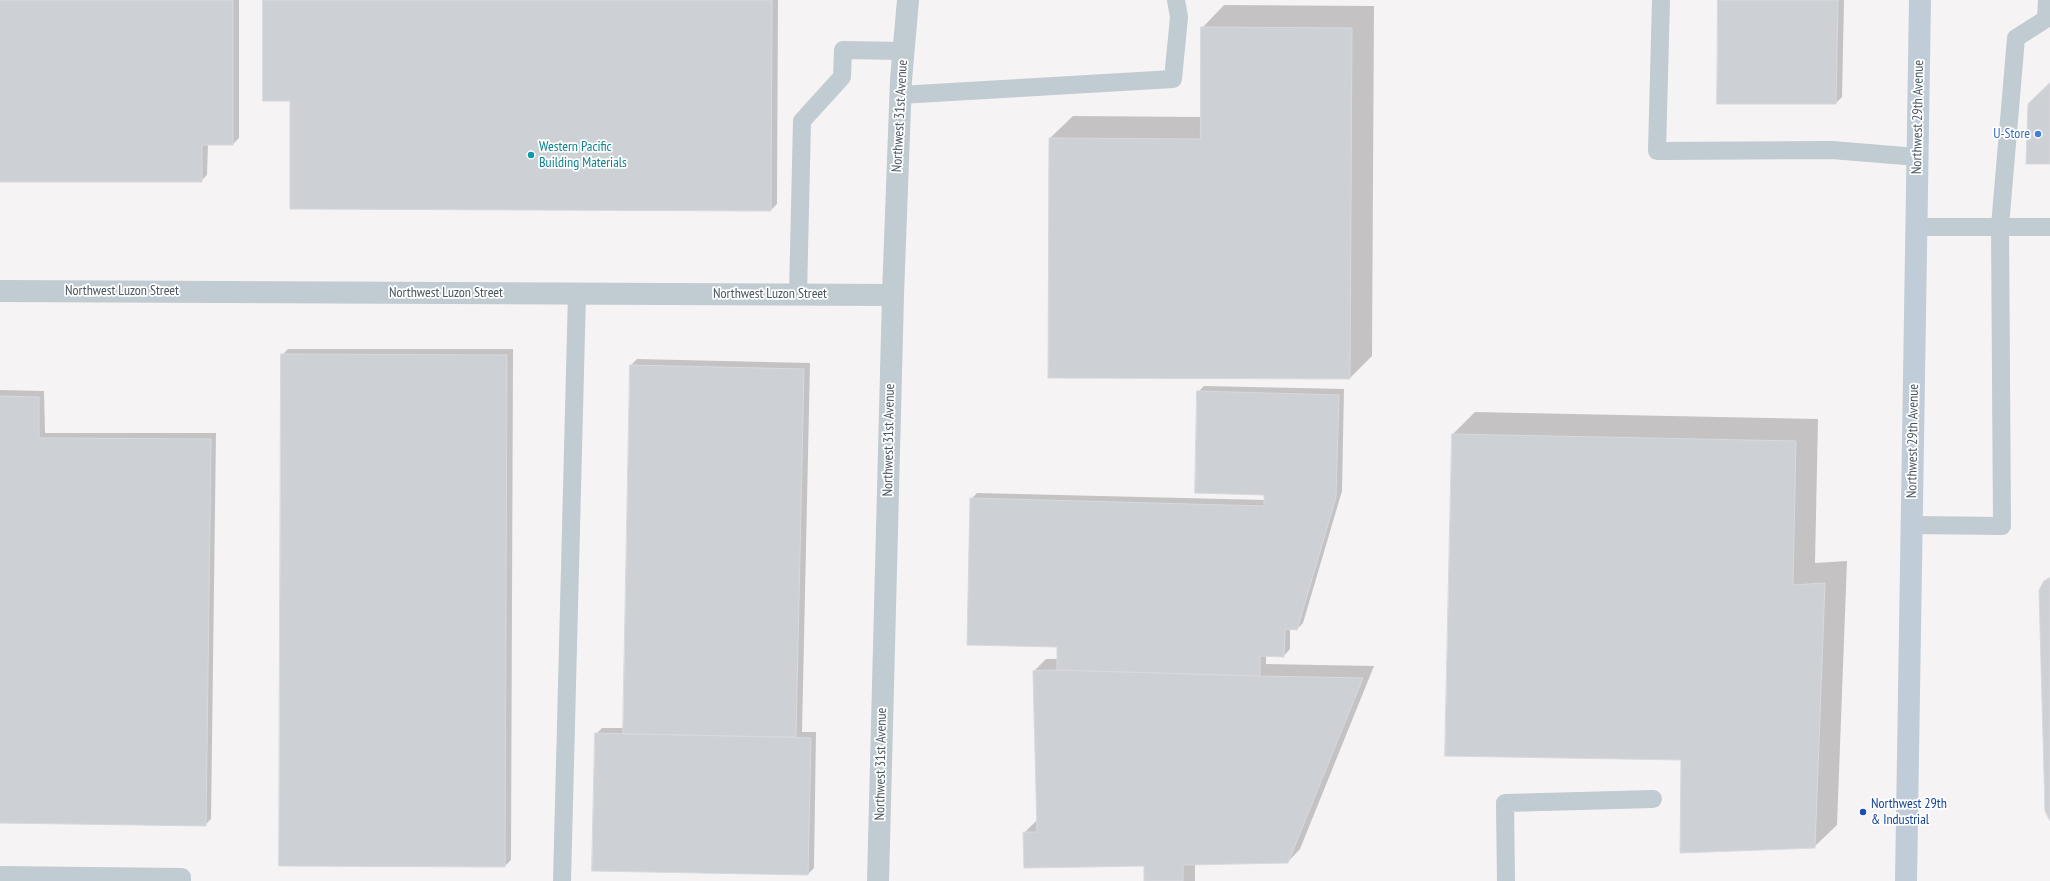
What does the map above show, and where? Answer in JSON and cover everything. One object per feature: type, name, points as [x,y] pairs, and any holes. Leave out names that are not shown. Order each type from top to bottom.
[{"type":"street","name":"Northwest 31st Avenue","points":[[878,881],[893,295],[900,95],[908,0]]},
{"type":"street","name":"Northwest 29th Avenue","points":[[1906,881],[1920,0]]},
{"type":"street","name":"Northwest Luzon Street","points":[[0,291],[893,295]]},
{"type":"lane","points":[[900,95],[1173,79],[1179,17],[1176,0]]},
{"type":"lane","points":[[1661,0],[1657,151],[1832,150],[1917,157]]},
{"type":"lane","points":[[1912,525],[2002,526],[2000,226],[2016,38],[2046,19],[2047,0]]},
{"type":"lane","points":[[798,294],[802,121],[842,77],[843,50],[903,51]]},
{"type":"lane","points":[[1916,227],[2050,227]]},
{"type":"lane","points":[[562,881],[577,293]]},
{"type":"lane","points":[[1506,881],[1505,803],[1653,799]]},
{"type":"lane","points":[[0,875],[182,878],[182,881]]},
{"type":"building","points":[[0,0],[233,0],[233,145],[202,145],[202,182],[0,182]]},
{"type":"building","name":"Western Pacific Building Materials","points":[[263,0],[772,0],[771,211],[290,209],[290,101],[263,101]]},
{"type":"building","points":[[1718,0],[1838,0],[1836,104],[1717,104]]},
{"type":"building","points":[[1201,27],[1352,28],[1350,379],[1048,378],[1049,138],[1200,139]]},
{"type":"building","name":"U-Store","points":[[2050,83],[2050,164],[2026,164],[2028,104]]},
{"type":"building","points":[[281,354],[507,355],[505,867],[279,866]]},
{"type":"building","points":[[630,365],[804,369],[796,737],[623,734]]},
{"type":"building","points":[[1197,391],[1339,395],[1336,497],[1297,630],[1285,629],[1284,657],[1260,656],[1260,676],[1057,670],[1057,647],[967,645],[970,498],[1264,506],[1264,495],[1195,493]]},
{"type":"building","points":[[0,396],[39,397],[39,438],[211,439],[206,826],[0,823]]},
{"type":"building","points":[[1452,434],[1796,441],[1793,585],[1825,583],[1815,848],[1680,853],[1681,760],[1445,756]]},
{"type":"building","points":[[2049,578],[2050,821],[2045,811],[2039,590],[2044,581]]},
{"type":"building","points":[[1057,670],[1363,678],[1288,863],[1183,865],[1183,881],[1144,881],[1144,866],[1024,868],[1023,832],[1037,832],[1033,671]]},
{"type":"building","points":[[595,733],[811,738],[808,875],[592,871]]},
{"type":"place","name":"U-Store","points":[[2038,134]]},
{"type":"place","name":"Western Pacific Building Materials","points":[[531,155]]},
{"type":"place","name":"Northwest 29th & Industrial","points":[[1863,812]]}]
